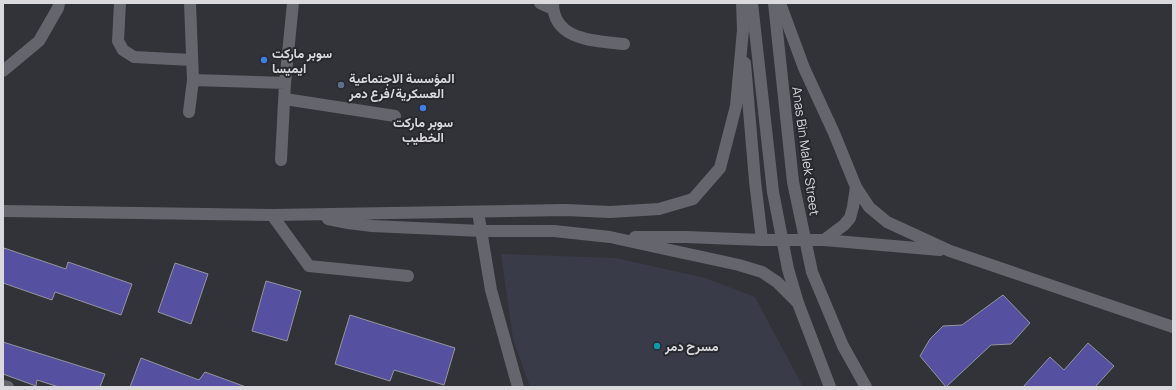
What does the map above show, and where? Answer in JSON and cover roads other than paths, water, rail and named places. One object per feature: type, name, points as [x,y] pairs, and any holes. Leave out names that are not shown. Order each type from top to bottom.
[{"type":"street","points":[[3,71],[39,41],[58,8],[59,3]]},
{"type":"street","points":[[120,3],[118,42],[123,50],[134,57],[192,60]]},
{"type":"street","points":[[189,112],[192,80],[190,3]]},
{"type":"street","points":[[281,160],[285,83],[293,3]]},
{"type":"street","points":[[540,3],[553,6],[560,24],[568,33],[584,40],[624,44]]},
{"type":"street","points":[[3,211],[272,215],[635,211],[659,209],[693,199],[720,168],[736,106],[742,30],[742,3]]},
{"type":"street","points":[[752,3],[773,192],[788,268],[798,303],[830,387]]},
{"type":"street","name":"Anas Bin Malek Street","points":[[774,3],[793,182],[812,272],[843,346],[866,387]]},
{"type":"street","points":[[780,3],[804,68],[834,133],[856,187],[869,207],[887,222],[950,251],[1173,327]]},
{"type":"street","points":[[742,30],[755,181],[762,240]]},
{"type":"street","points":[[192,80],[285,83]]},
{"type":"street","points":[[284,99],[395,116]]},
{"type":"street","points":[[824,240],[844,225],[850,218],[856,187]]},
{"type":"street","points":[[478,212],[491,290],[518,387]]},
{"type":"street","points":[[318,214],[336,221],[372,226],[482,231],[554,231],[610,237],[740,265],[762,272],[777,282],[798,303]]},
{"type":"street","points":[[272,215],[309,266],[408,276]]},
{"type":"street","points":[[610,237],[824,240],[950,251]]},
{"type":"street","points":[[3,386],[8,387]]},
{"type":"place","name":"سوبر ماركت ايميسا","points":[[264,60]]},
{"type":"place","name":"المؤسسة الاجتماعية العسكرية/فرع دمر","points":[[341,85]]},
{"type":"place","name":"سوبر ماركت الخطيب","points":[[423,108]]},
{"type":"place","name":"مسرح دمر","points":[[657,346]]}]
